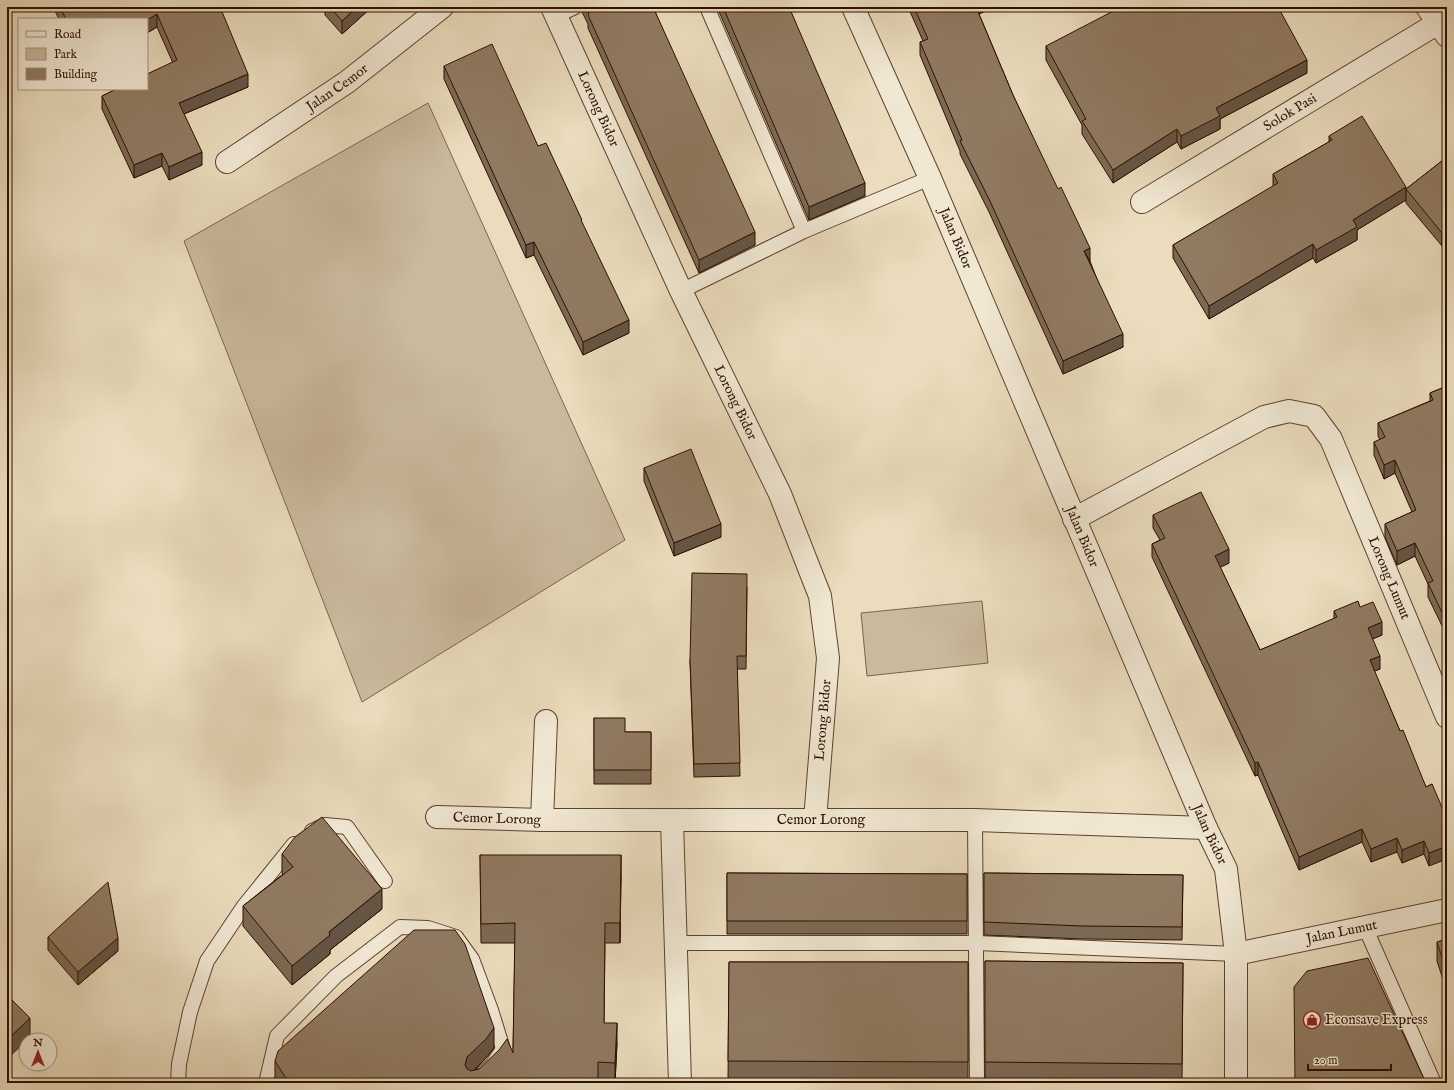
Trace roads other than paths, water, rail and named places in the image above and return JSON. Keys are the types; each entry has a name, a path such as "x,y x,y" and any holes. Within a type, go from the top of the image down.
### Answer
{"street":[{"name":"Jalan Cemor","path":"227,162 347,82 442,7"},
{"name":"Jalan Bidor","path":"853,7 930,178 1206,828 1226,870 1236,954 1236,1083"},
{"name":"Lorong Bidor","path":"561,10 681,291 780,494 820,596 828,658 815,820"},
{"name":"Solok Pasi","path":"1142,202 1438,22"},
{"name":"Lorong Lumut","path":"1074,519 1264,417 1289,411 1314,416 1331,440 1447,717"},
{"path":"542,820 546,721"},
{"name":"Cemor Lorong","path":"437,817 542,820 672,821 975,820 1206,828"},
{"path":"672,821 680,1083"},
{"name":"Jalan Lumut","path":"1236,954 1447,910"}],"lane":[{"path":"707,7 804,231"},
{"path":"681,291 804,231 930,178"},
{"path":"975,820 977,1083"},
{"path":"178,1083 179,1064 190,1012 207,961 244,906 301,836 325,825 347,827 385,881"},
{"path":"266,1083 277,1036 336,976 400,927 428,928 456,937 472,959 491,1010 503,1049 493,1064 473,1083"},
{"path":"1365,927 1434,1083"},
{"path":"675,943 977,942 1236,954"}],"place":[{"name":"Econsave Express","path":"1312,1020"}]}
